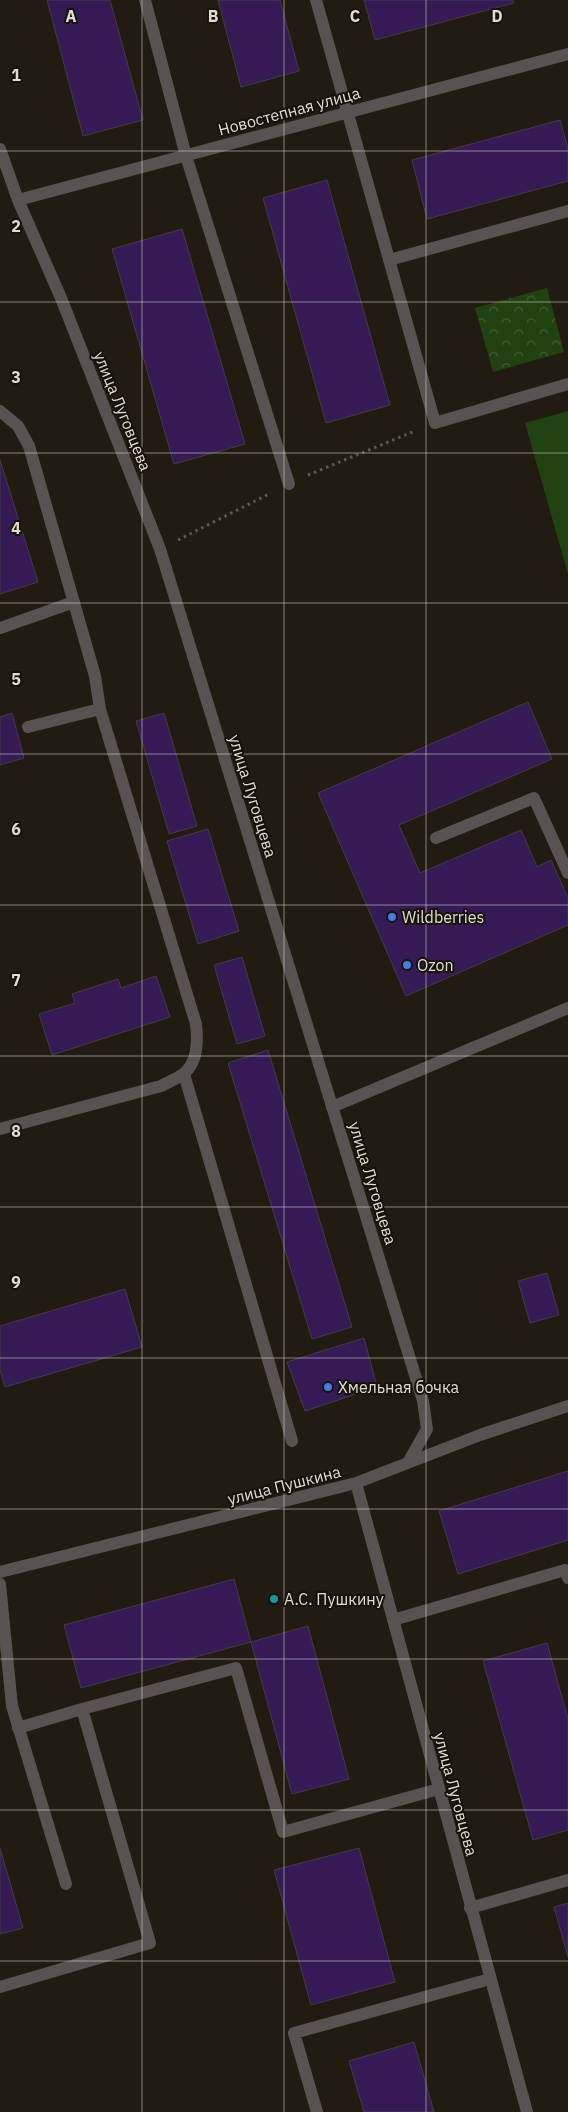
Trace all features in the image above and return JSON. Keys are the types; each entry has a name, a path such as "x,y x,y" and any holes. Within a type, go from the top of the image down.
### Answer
{"street":[{"path":"145,0 186,156 289,484"},
{"path":"316,0 435,423 568,384"},
{"name":"Новостепная улица","path":"18,200 568,54"},
{"name":"улица Луговцева","path":"0,149 18,200 61,298 160,549 423,1401 427,1430 409,1461"},
{"path":"389,260 568,211"},
{"path":"0,411 18,426 29,446 95,676 100,708 196,1024 199,1042 193,1060 184,1074 161,1086 0,1130"},
{"path":"0,628 74,602"},
{"path":"28,727 100,708"},
{"path":"436,838 534,798 568,873"},
{"path":"332,1107 568,1008"},
{"path":"184,1074 292,1440"},
{"name":"улица Пушкина","path":"0,1572 356,1483 480,1435 568,1406"},
{"name":"улица Луговцева","path":"356,1483 527,2112"},
{"path":"393,1620 567,1572"},
{"path":"0,1584 12,1706 66,1884"},
{"path":"18,1728 236,1668 283,1832 438,1789"},
{"path":"0,1987 150,1943 82,1710"},
{"path":"470,1908 568,1880"},
{"path":"317,2112 294,2033 490,1979"}],"path":[{"path":"160,549 289,484 435,423"}],"green space":[{"path":"547,288 564,352 493,372 475,308"},
{"path":"568,411 568,574 525,423"}],"building":[{"path":"47,0 110,0 143,120 83,136"},
{"path":"218,0 280,0 299,71 241,87"},
{"path":"364,0 513,0 514,3 375,40"},
{"path":"560,120 568,149 568,181 427,219 412,160"},
{"path":"327,180 390,405 326,423 263,198"},
{"path":"182,229 245,444 174,464 112,249"},
{"path":"0,460 38,582 0,594"},
{"path":"528,702 552,759 399,825 420,873 521,830 537,867 551,860 568,898 568,925 406,996 318,793"},
{"path":"12,713 24,758 0,765 0,717"},
{"path":"164,713 197,826 169,834 136,721"},
{"path":"208,829 239,931 198,944 167,841"},
{"path":"242,957 265,1036 237,1044 214,965"},
{"path":"156,976 170,1017 52,1055 39,1014 75,1003 72,994 118,979 121,988"},
{"path":"268,1050 352,1327 312,1339 228,1063"},
{"path":"547,1273 559,1315 530,1323 518,1281"},
{"path":"125,1289 142,1347 5,1387 0,1370 0,1326"},
{"path":"364,1338 377,1387 305,1411 287,1362"},
{"path":"568,1471 568,1540 458,1574 439,1511"},
{"path":"234,1579 251,1642 81,1688 64,1625"},
{"path":"308,1626 349,1779 292,1794 251,1642"},
{"path":"547,1643 568,1719 568,1830 533,1840 483,1661"},
{"path":"0,1848 23,1928 0,1934"},
{"path":"359,1848 395,1982 311,2005 274,1870"},
{"path":"568,1903 568,1957 554,1907"},
{"path":"414,2042 434,2112 364,2112 349,2061"}],"place":[{"name":"Wildberries","path":"392,917"},
{"name":"Ozon","path":"407,965"},
{"name":"Хмельная бочка","path":"328,1387"},
{"name":"А.С. Пушкину","path":"274,1599"}]}
